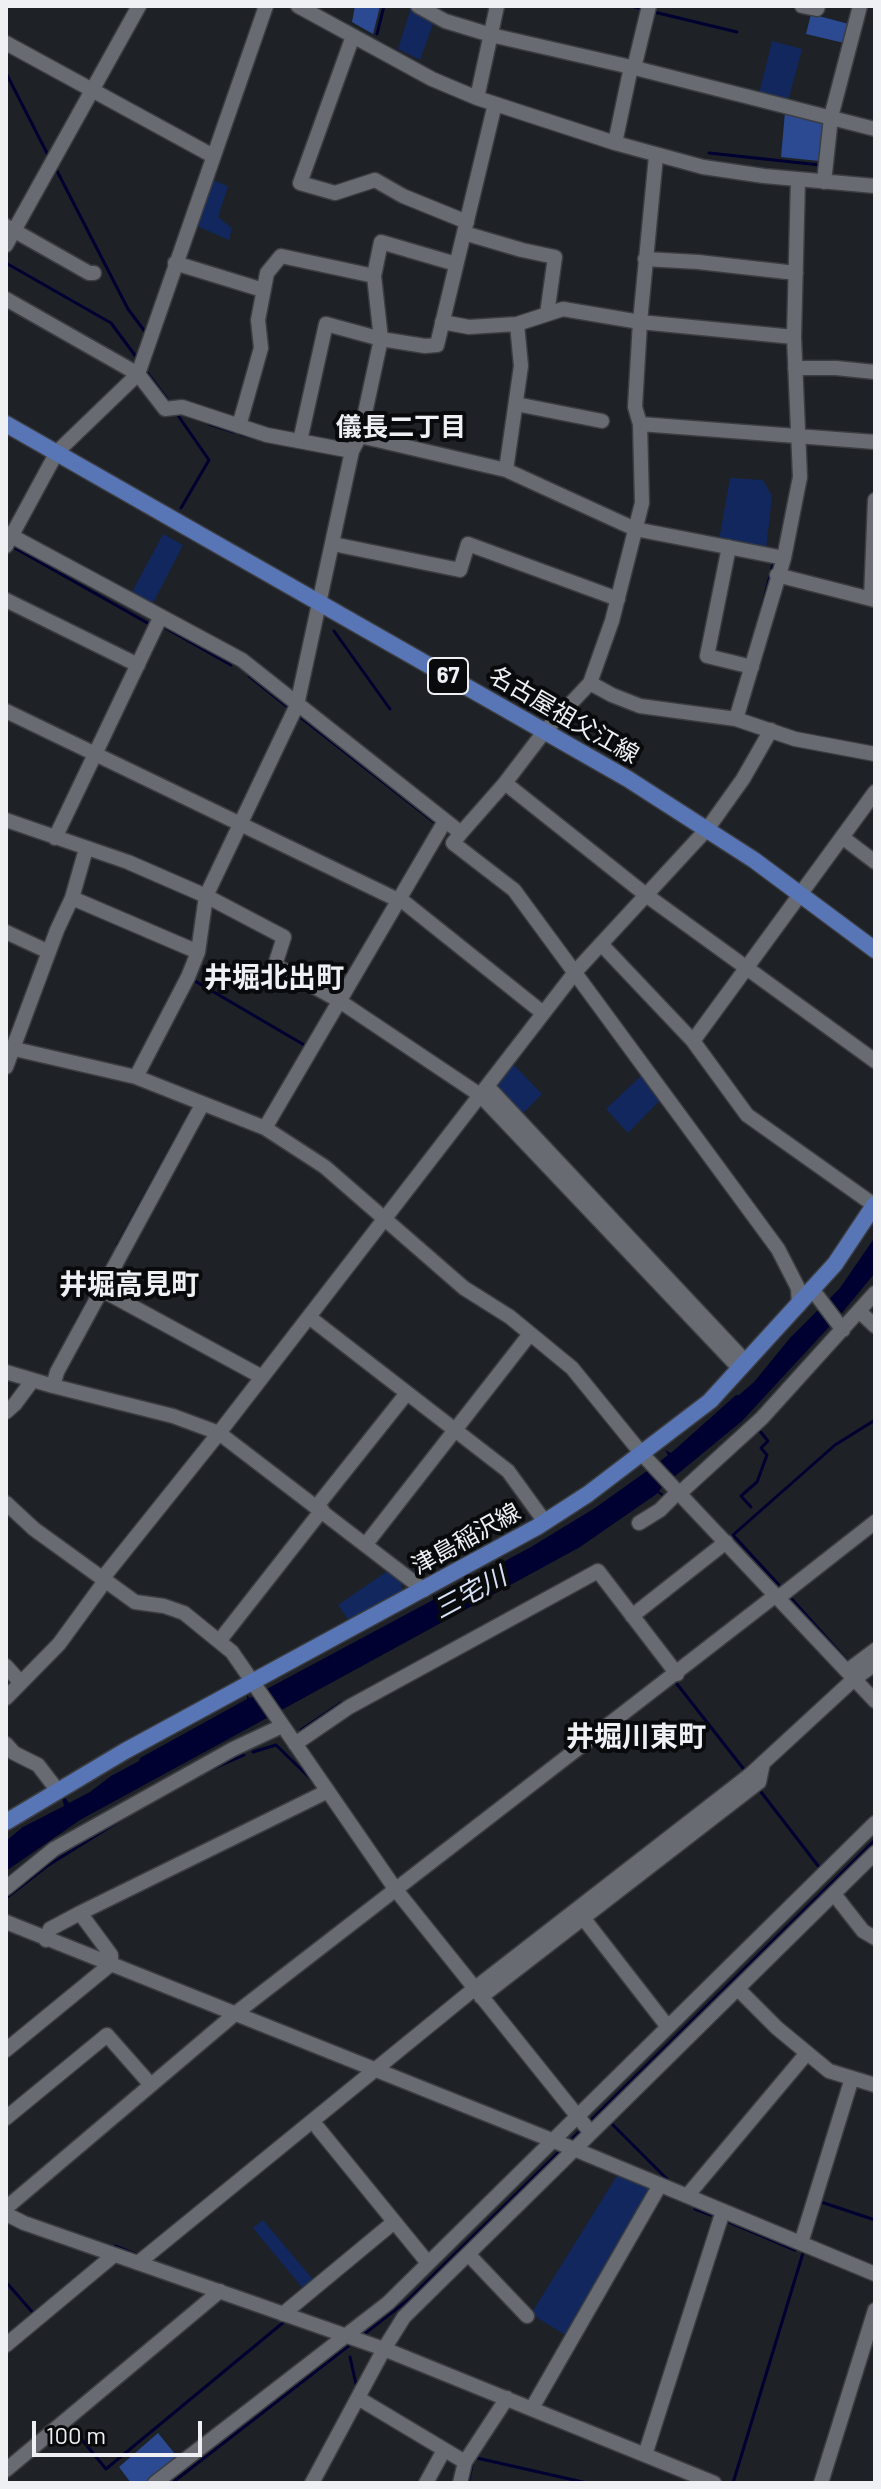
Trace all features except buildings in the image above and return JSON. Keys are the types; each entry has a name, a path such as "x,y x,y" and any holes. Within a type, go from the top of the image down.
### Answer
{"main road":[{"name":"名古屋祖父江線","path":"6,424 708,828 800,892 875,950"},
{"name":"津島稲沢線","path":"6,1822 125,1751 254,1685 545,1522 642,1454 710,1401 743,1366 814,1290 875,1205"}],"street":[{"path":"6,245 10,228 139,6"},
{"path":"266,6 138,374 57,452 8,538 242,660 461,833"},
{"path":"298,6 432,79 477,98 656,156 703,167 875,186"},
{"path":"418,6 445,21 491,35 633,67 875,129"},
{"path":"477,98 497,6"},
{"path":"615,143 649,6"},
{"path":"802,6 817,9 818,6"},
{"path":"824,182 831,117 860,6"},
{"path":"353,36 300,183 335,193 375,180 466,228 555,257 547,314"},
{"path":"6,43 213,156"},
{"path":"300,441 326,324 381,339 437,345 495,104"},
{"path":"656,156 635,407 640,424 642,503 618,599 590,683 544,732 453,843 514,890 576,971 778,1249 798,1288 799,1305"},
{"path":"736,719 784,558 800,477 794,337 798,179"},
{"path":"10,228 94,273"},
{"path":"136,1077 188,977 198,952 206,896 297,705 352,451 360,436 381,339 374,276 381,242 456,264"},
{"path":"239,426 261,348 258,320 267,273 281,256 374,276"},
{"path":"645,259 796,273"},
{"path":"175,263 263,290"},
{"path":"6,299 138,374 165,409 182,407 239,426 352,451"},
{"path":"442,322 469,327 517,324 563,309 640,322 794,337"},
{"path":"506,470 521,366 517,324"},
{"path":"795,368 875,372"},
{"path":"516,404 602,421"},
{"path":"640,424 875,442"},
{"path":"360,436 506,470 635,529 784,558"},
{"path":"777,575 873,600 875,500"},
{"path":"333,544 460,570 468,544 618,599"},
{"path":"729,547 707,656 752,667"},
{"path":"6,600 138,665"},
{"path":"55,838 160,618"},
{"path":"590,683 640,706 736,719 795,739 875,754"},
{"path":"6,711 398,899 543,1013"},
{"path":"6,1698 59,1644 103,1580 576,971 708,828 743,779 771,730"},
{"path":"505,783 646,895 875,1061"},
{"path":"693,1041 875,792"},
{"path":"6,820 128,862 206,896 284,937 275,965 338,1000 483,1090 743,1366"},
{"path":"265,1128 445,821"},
{"path":"842,837 875,862"},
{"path":"6,1067 9,1048 72,898 86,849"},
{"path":"72,898 198,952"},
{"path":"6,932 49,952"},
{"path":"602,945 693,1041 747,1115 875,1205"},
{"path":"9,1048 136,1077 265,1128 325,1167 464,1288 510,1317 572,1368 642,1454 875,1701"},
{"path":"53,1386 57,1372 202,1105"},
{"path":"102,1290 262,1377"},
{"path":"814,1290 841,1328"},
{"path":"639,1523 660,1510 762,1418 875,1293"},
{"path":"860,1312 875,1326"},
{"path":"309,1317 508,1471 545,1522"},
{"path":"366,1544 530,1334"},
{"path":"6,1372 173,1416 219,1433 424,1590"},
{"path":"6,1412 21,1398 32,1381"},
{"path":"220,1640 407,1393"},
{"path":"6,1503 34,1529 135,1602 164,1606 184,1613 232,1652 396,1890 584,2125"},
{"path":"714,2483 384,2349 114,2255 6,2211 236,2013 875,1522"},
{"path":"632,1616 726,1542"},
{"path":"295,1744 349,1707 598,1571 677,1674"},
{"path":"143,2265 379,2071 619,1884 763,1763 875,1650"},
{"path":"851,1675 875,1664"},
{"path":"6,1666 21,1683"},
{"path":"6,1888 54,1849 280,1723"},
{"path":"6,1744 14,1753 38,1765 58,1791"},
{"path":"46,1940 50,1929 80,1913 328,1791"},
{"path":"312,2483 404,2317 468,2254 668,2027 875,1823"},
{"path":"155,2483 354,2338 428,2263 564,2146 738,1989 875,1853"},
{"path":"478,1993 584,1919 619,1884"},
{"path":"834,1894 863,1931 875,1938"},
{"path":"80,1913 111,1955 111,1964"},
{"path":"584,1919 668,2027"},
{"path":"6,1922 875,2274"},
{"path":"6,2050 111,1964"},
{"path":"738,1989 829,2071 875,2085"},
{"path":"6,2118 107,2035 151,2085"},
{"path":"687,2196 807,2053"},
{"path":"260,2170 318,2128 379,2071"},
{"path":"801,2243 852,2078"},
{"path":"318,2128 428,2263"},
{"path":"532,2408 660,2185"},
{"path":"645,2455 723,2211"},
{"path":"283,2314 394,2222"},
{"path":"468,2254 527,2316"},
{"path":"6,2345 114,2255"},
{"path":"13,2483 6,2472 220,2291"},
{"path":"821,2483 875,2310"},
{"path":"358,2398 465,2462"},
{"path":"460,2483 465,2462 507,2398"},
{"path":"426,2483 444,2450"}],"shaded area":[{"path":"355,6 380,6 373,34 352,22"},
{"path":"411,8 434,21 420,60 398,49"},
{"path":"811,14 849,24 844,43 806,34"},
{"path":"772,41 802,49 788,101 759,94"},
{"path":"785,112 823,121 819,161 781,157"},
{"path":"212,180 228,186 218,217 232,228 229,240 197,226"},
{"path":"730,478 763,480 772,496 766,549 719,540"},
{"path":"163,534 183,545 151,607 130,596"},
{"path":"512,1063 542,1094 520,1116 496,1090 496,1083"},
{"path":"646,1071 664,1096 628,1133 606,1109"},
{"path":"386,1572 391,1572 401,1581 402,1592 350,1622 338,1605"},
{"path":"618,2174 648,2187 649,2192 567,2336 531,2314"},
{"path":"263,2220 315,2282 305,2291 253,2228"},
{"path":"158,2433 179,2459 148,2483 131,2483 119,2467"}],"water":[{"name":"三宅川","path":"875,1237 875,1273 742,1421 663,1486 659,1491 662,1496 658,1493 580,1547 80,1820 6,1871 6,1841 23,1827 64,1806 62,1797 69,1803 90,1792 140,1758 247,1699 247,1695 250,1698 433,1600 433,1594 436,1598 531,1547 595,1508 654,1466 668,1455 665,1450 671,1453 754,1382 790,1338 840,1288"}],"waterway":[{"path":"377,34 384,6"},
{"path":"631,6 643,9"},
{"path":"654,12 737,32"},
{"path":"6,73 48,155"},
{"path":"709,153 820,165"},
{"path":"55,167 128,309 146,333"},
{"path":"6,263 111,323 137,358"},
{"path":"145,370 167,399"},
{"path":"177,414 209,460 181,508"},
{"path":"209,424 237,433"},
{"path":"240,434 255,438"},
{"path":"13,547 151,625"},
{"path":"762,607 773,564 771,561"},
{"path":"162,626 231,665"},
{"path":"334,631 390,709"},
{"path":"249,676 289,708"},
{"path":"299,716 438,825"},
{"path":"195,981 306,1046"},
{"path":"185,1122 190,1112"},
{"path":"117,1246 181,1129"},
{"path":"75,1324 114,1253"},
{"path":"779,1585 733,1535 835,1445 875,1420"},
{"path":"751,1507 741,1496 757,1482 767,1455 761,1448 768,1441 759,1430"},
{"path":"789,1596 850,1664"},
{"path":"677,1684 746,1772"},
{"path":"301,1730 341,1703"},
{"path":"253,1752 276,1745 311,1779"},
{"path":"203,1773 244,1755"},
{"path":"758,1788 819,1867"},
{"path":"6,1898 47,1866 151,1801"},
{"path":"587,2124 875,1840"},
{"path":"611,2123 669,2181"},
{"path":"570,2141 582,2129"},
{"path":"363,2335 408,2300 562,2149"},
{"path":"820,2205 821,2202 875,2220"},
{"path":"695,2209 711,2215"},
{"path":"729,2222 795,2250"},
{"path":"115,2246 137,2255"},
{"path":"733,2483 803,2253"},
{"path":"6,2282 34,2314"},
{"path":"69,2424 106,2469 285,2321"},
{"path":"172,2483 351,2344"},
{"path":"350,2357 356,2384"},
{"path":"477,2458 587,2483"},
{"path":"468,2483 473,2461"}],"district":[{"name":"儀長二丁目","path":"401,427"},
{"name":"井堀北出町","path":"274,978"},
{"name":"井堀高見町","path":"129,1285"},
{"name":"井堀川東町","path":"636,1737"}]}
